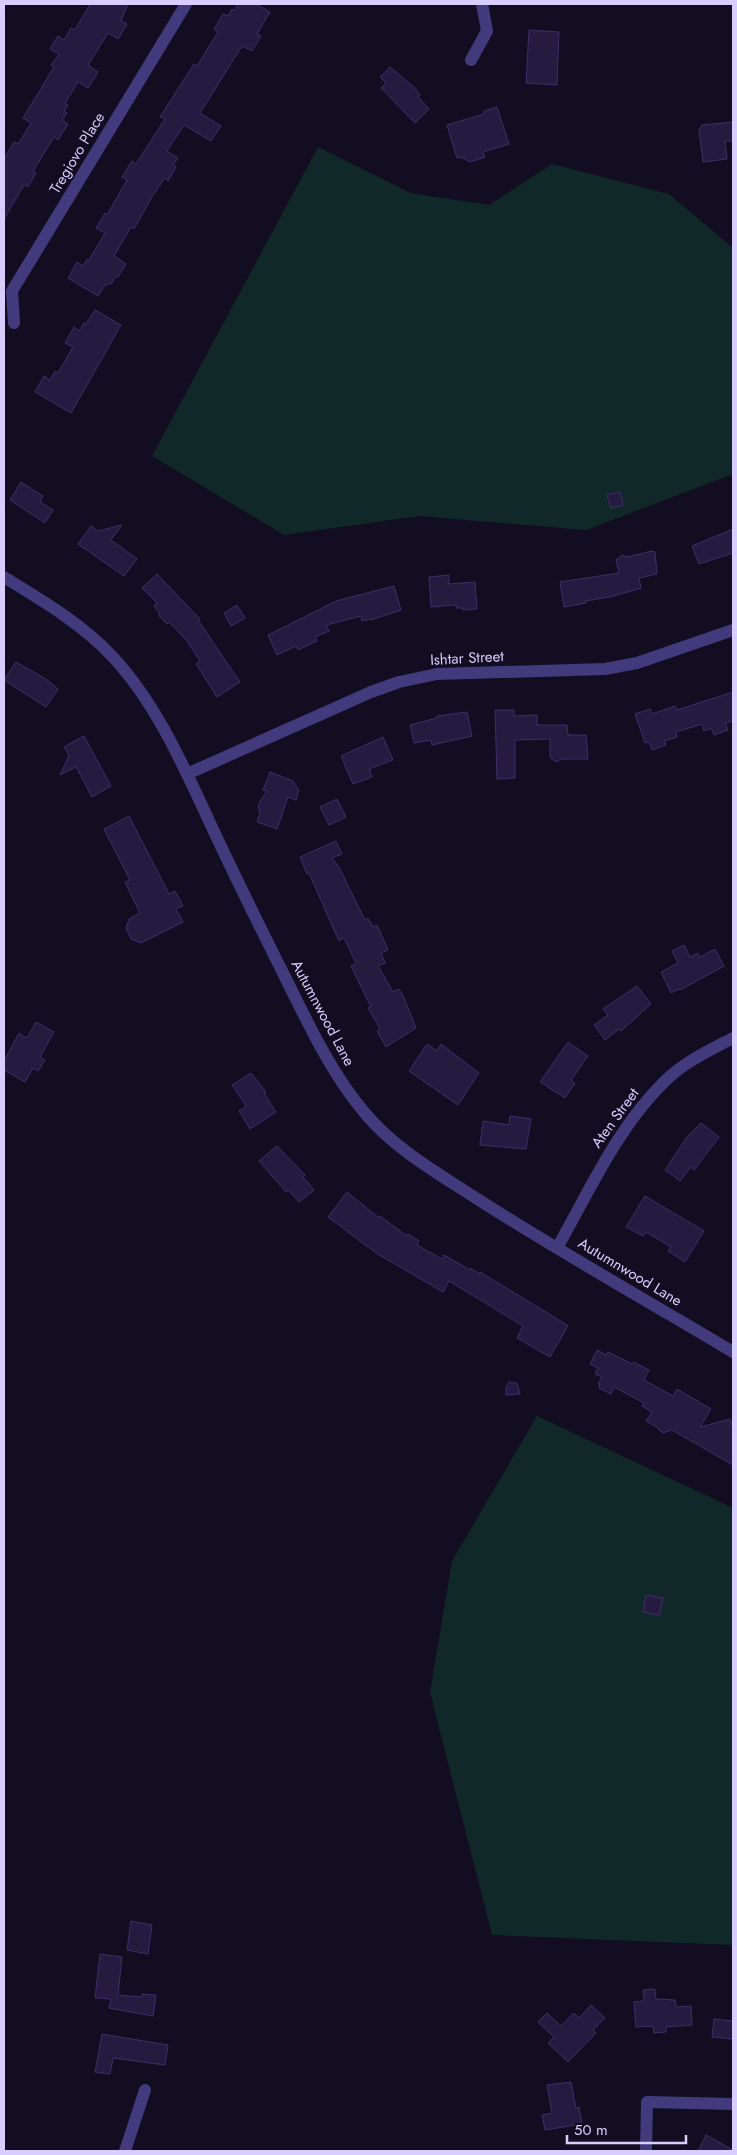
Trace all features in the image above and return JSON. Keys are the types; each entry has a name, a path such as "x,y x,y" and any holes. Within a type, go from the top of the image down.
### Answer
{"street":[{"name":"Tregiovo Place","path":"14,323 12,291 186,4"},
{"path":"471,60 487,31 482,4"},
{"name":"Autumnwood Lane","path":"4,577 66,617 112,656 142,693 187,774 229,864 314,1035 344,1086 364,1113 401,1148 430,1169 557,1248 733,1352"},
{"name":"Ishtar Street","path":"187,774 371,692 399,682 437,674 605,669 637,663 733,630"},
{"name":"Aten Street","path":"557,1248 608,1153 634,1116 666,1080 681,1068 733,1038"},
{"path":"126,2151 145,2090"},
{"path":"646,2151 647,2102 733,2104"}],"green space":[{"path":"318,147 411,193 489,205 552,164 669,194 733,248 733,474 586,530 419,516 284,535 152,456"},
{"path":"537,1416 733,1508 733,1945 492,1935 430,1692 452,1561"}],"building":[{"path":"90,4 128,4 121,21 127,24 118,39 108,33 88,65 98,72 88,88 78,82 65,103 68,105 64,111 67,113 62,120 68,124 58,140 54,137 33,171 36,173 28,187 24,185 4,219 4,159 14,142 18,144 31,123 23,118 54,67 51,65 59,54 50,49 58,36 64,40 71,28 75,30"},
{"path":"238,4 256,4 270,12 257,34 261,36 252,51 242,46 200,113 221,126 211,141 184,125 167,151 178,158 173,165 176,167 168,181 165,178 153,195 134,229 131,227 114,256 126,264 118,277 116,276 112,283 105,285 98,296 68,278 77,262 83,266 87,259 89,260 105,233 96,228 105,213 107,215 127,180 122,177 132,161 136,164 165,119 160,117 194,64 197,66 218,32 214,29 223,14 228,16"},
{"path":"529,30 559,32 557,85 526,83"},
{"path":"390,67 414,87 420,95 418,97 429,109 415,123 381,88 386,83 380,77"},
{"path":"497,107 509,144 483,152 485,157 470,162 461,157 457,158 447,125 484,114 484,111"},
{"path":"733,122 733,141 725,141 727,159 703,162 699,130 702,125"},
{"path":"95,310 121,325 71,413 35,392 44,376 50,380 55,371 58,373 73,347 65,343 74,327 79,331"},
{"path":"21,482 43,496 40,502 53,510 45,523 10,500"},
{"path":"620,492 623,505 611,508 607,495"},
{"path":"122,525 111,540 137,559 124,576 78,544 91,526 98,531"},
{"path":"733,529 733,553 699,564 692,546"},
{"path":"652,551 655,552 657,574 639,578 641,588 564,607 560,582 619,573 616,560 622,555 627,557"},
{"path":"157,574 200,619 198,620 240,682 217,697 196,664 200,661 187,641 169,622 167,624 159,616 160,614 154,606 157,603 142,588"},
{"path":"449,575 449,584 475,582 477,609 463,610 463,608 456,608 456,605 431,607 429,577"},
{"path":"394,586 401,610 371,620 362,621 361,616 326,625 329,631 315,637 317,641 298,650 296,646 277,655 268,635 336,601"},
{"path":"237,605 245,618 231,626 224,613"},
{"path":"16,662 46,679 58,689 46,707 4,680"},
{"path":"733,692 733,721 725,723 728,730 714,735 711,728 704,731 702,724 676,732 677,737 664,741 666,745 652,750 649,742 645,743 635,714 650,709 652,714 675,706 677,710"},
{"path":"495,710 514,710 514,716 537,715 537,725 567,725 568,735 586,735 588,759 561,759 556,762 550,757 550,739 515,740 515,778 497,779"},
{"path":"467,712 472,736 432,745 431,740 414,743 410,725 437,718 437,716"},
{"path":"84,736 111,786 92,797 76,767 60,775 69,755 64,747"},
{"path":"383,737 393,760 369,769 372,777 353,784 341,756"},
{"path":"270,772 293,781 299,790 296,800 288,797 277,829 257,822 260,813 258,805 267,791 263,790"},
{"path":"337,799 346,817 329,825 320,807"},
{"path":"129,816 169,894 175,891 183,906 176,909 183,922 141,943 131,939 126,928 129,919 140,913 125,882 130,880 104,829"},
{"path":"336,841 342,854 332,858 339,867 365,920 368,918 373,927 377,925 388,950 381,953 385,963 378,966 393,992 398,989 402,993 416,1028 386,1047 377,1031 380,1029 368,1008 371,1007 351,966 356,963 344,938 339,941 300,857"},
{"path":"684,945 690,957 698,953 700,957 715,949 724,966 671,993 661,972 678,963 672,951"},
{"path":"637,986 651,1004 621,1031 619,1029 605,1040 594,1025 608,1015 603,1009"},
{"path":"36,1022 54,1032 40,1057 45,1060 38,1071 33,1068 25,1082 4,1070 4,1061 19,1033 27,1038"},
{"path":"568,1042 588,1056 571,1080 575,1083 565,1098 540,1082"},
{"path":"427,1044 437,1051 441,1044 479,1073 458,1105 409,1071"},
{"path":"251,1073 266,1092 264,1093 276,1112 250,1129 239,1111 246,1106 232,1085"},
{"path":"510,1116 531,1119 526,1149 480,1145 483,1121 509,1125"},
{"path":"701,1123 719,1137 694,1170 691,1167 680,1181 665,1170 687,1137"},
{"path":"277,1146 305,1175 303,1177 314,1190 299,1202 288,1190 286,1192 259,1161"},
{"path":"347,1192 379,1218 380,1216 407,1236 408,1234 419,1241 417,1245 442,1259 444,1255 470,1270 471,1268 479,1274 480,1272 568,1326 550,1357 517,1338 523,1326 449,1281 443,1292 376,1253 328,1217"},
{"path":"645,1196 704,1231 685,1262 668,1251 671,1247 646,1232 643,1236 626,1227"},
{"path":"597,1350 606,1355 608,1352 632,1364 634,1362 649,1370 644,1380 673,1396 677,1389 711,1409 700,1427 730,1419 733,1428 733,1465 672,1430 663,1433 646,1421 652,1412 642,1406 644,1403 614,1387 611,1394 599,1388 600,1385 598,1384 602,1377 595,1374 598,1368 590,1364"},
{"path":"509,1382 517,1383 520,1394 506,1395 506,1387"},
{"path":"646,1595 663,1598 659,1615 643,1612"},
{"path":"131,1921 152,1925 148,1954 127,1950"},
{"path":"100,1954 122,1957 118,1995 142,1997 142,1994 156,1995 153,2016 109,2008 111,1999 95,1998"},
{"path":"655,1989 656,1999 675,2000 676,2007 691,2006 692,2025 666,2027 666,2032 654,2033 653,2026 636,2027 634,2002 644,2001 643,1990"},
{"path":"591,2005 605,2018 593,2030 596,2033 568,2062 548,2043 554,2037 538,2022 547,2013 561,2026 574,2013 579,2018"},
{"path":"714,2019 733,2021 733,2039 712,2037"},
{"path":"102,2034 168,2045 165,2065 113,2058 110,2074 95,2072"},
{"path":"571,2082 576,2108 579,2107 582,2124 545,2130 542,2115 552,2113 547,2085"},
{"path":"706,2135 733,2150 733,2151 698,2151"}]}
